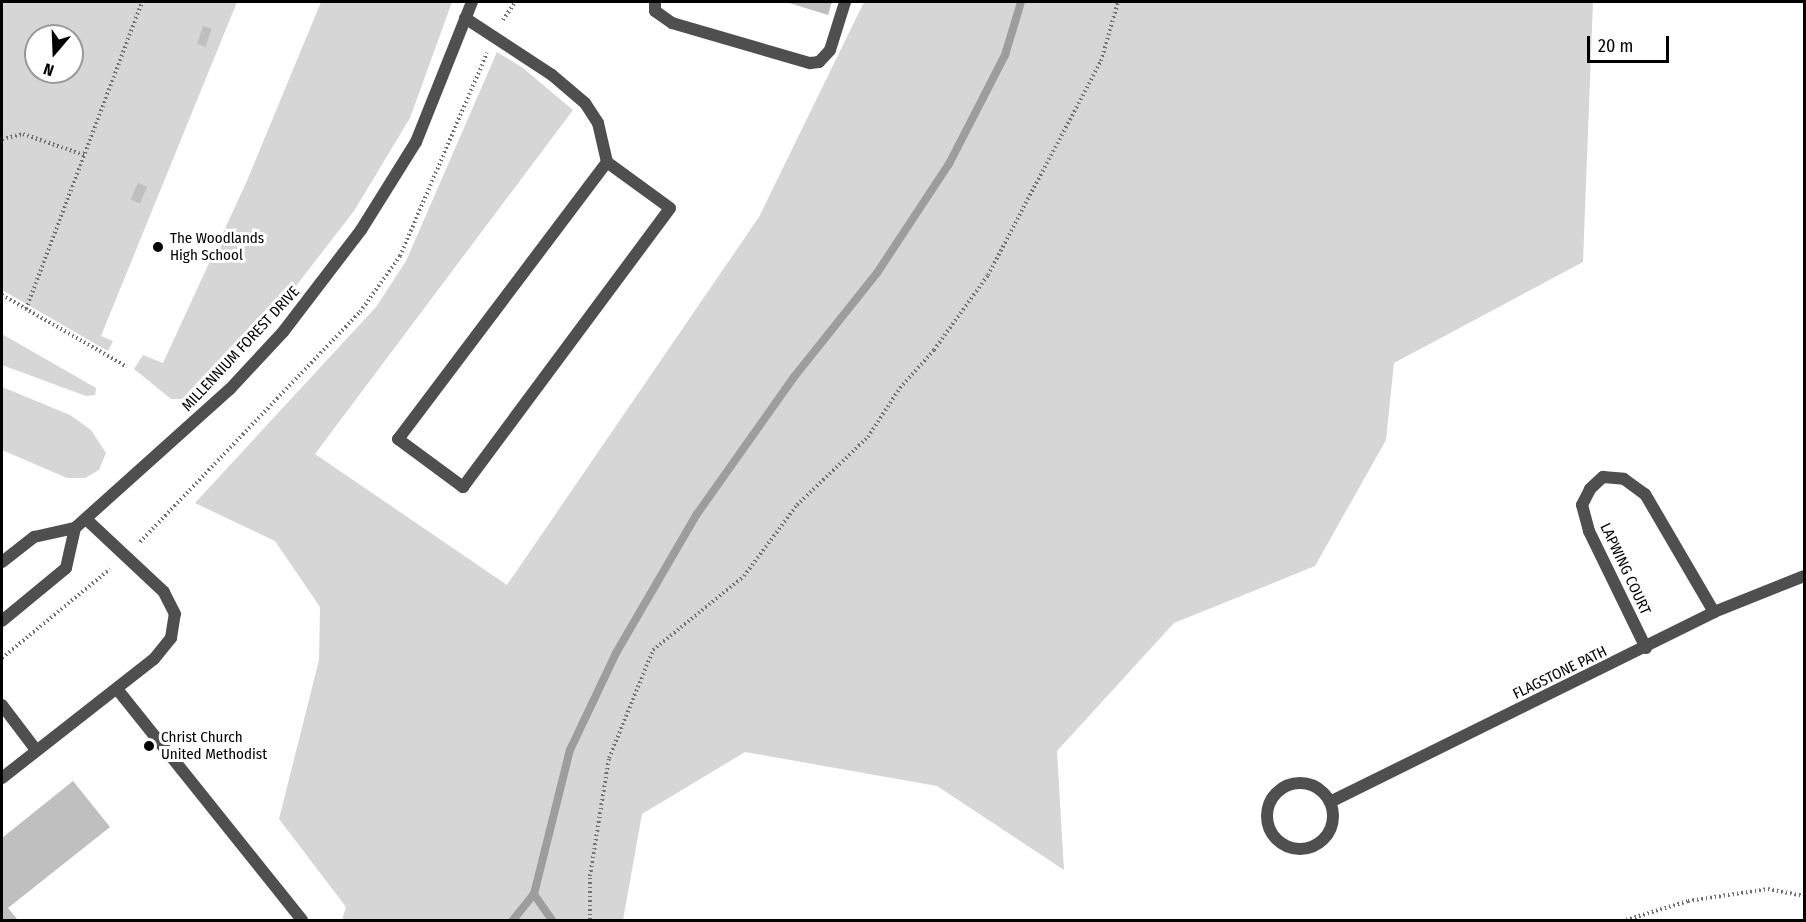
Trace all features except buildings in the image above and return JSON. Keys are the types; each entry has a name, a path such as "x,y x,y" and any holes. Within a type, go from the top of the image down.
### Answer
{"street":[{"name":"MILLENNIUM FOREST DRIVE","path":"2,562 34,537 75,528 86,519 230,388 325,280 416,142 472,2"},
{"path":"655,2 656,11 672,23 810,63 819,62 830,50 845,2"},
{"path":"465,18 552,75 585,103 598,123 607,162 670,208 463,487 398,439 607,162"},
{"name":"LAPWING COURT","path":"1646,648 1589,531 1582,505 1590,489 1602,477 1624,479 1646,494 1714,612"},
{"path":"2,777 117,689 162,650 171,638 175,614 164,592 86,519"},
{"path":"2,621 66,568 75,528"},
{"name":"FLAGSTONE PATH","path":"1330,802 1646,648 1714,612 1804,576"},
{"path":"117,689 302,921"},
{"path":"2,705 36,750"},
{"path":"1291,784 1314,786 1330,802 1333,822 1329,832 1314,846 1293,848 1283,844 1269,829 1266,818 1273,796 1291,784"}],"path":[{"path":"26,309 142,2"},
{"path":"590,921 590,876 609,758 653,650 744,576 797,505 868,438 900,388 934,350 988,275 1101,61 1118,2"},
{"path":"2,139 23,134 84,156"},
{"path":"2,295 127,367"},
{"path":"1626,921 1688,901 1768,889 1804,896"}],"shaded area":[{"path":"2,2 237,2 101,336 113,341 108,351 2,290"},
{"path":"321,2 452,2 410,118 354,211 258,335 198,391 185,399 171,399 134,369 143,355 163,363 246,183"},
{"path":"864,2 1593,2 1583,262 1394,363 1386,440 1315,566 1174,623 1057,751 1064,870 937,786 745,752 642,814 623,920 342,920 346,907 279,819 319,660 320,607 275,541 195,503 376,307 406,261 497,52 523,68 573,110 315,454 507,585 759,217"},
{"path":"2,334 96,388 95,395 86,396 2,365"},
{"path":"2,387 70,415 91,430 106,453 99,470 85,478 67,478 2,450"}],"waterway":[{"path":"552,920 534,894 570,750 616,653 697,514 794,377 877,273 949,164 1005,55 1021,2"},
{"path":"513,920 534,894"}],"place":[{"name":"The Woodlands High School","path":"158,247"},
{"name":"Christ Church United Methodist","path":"149,746"}]}
